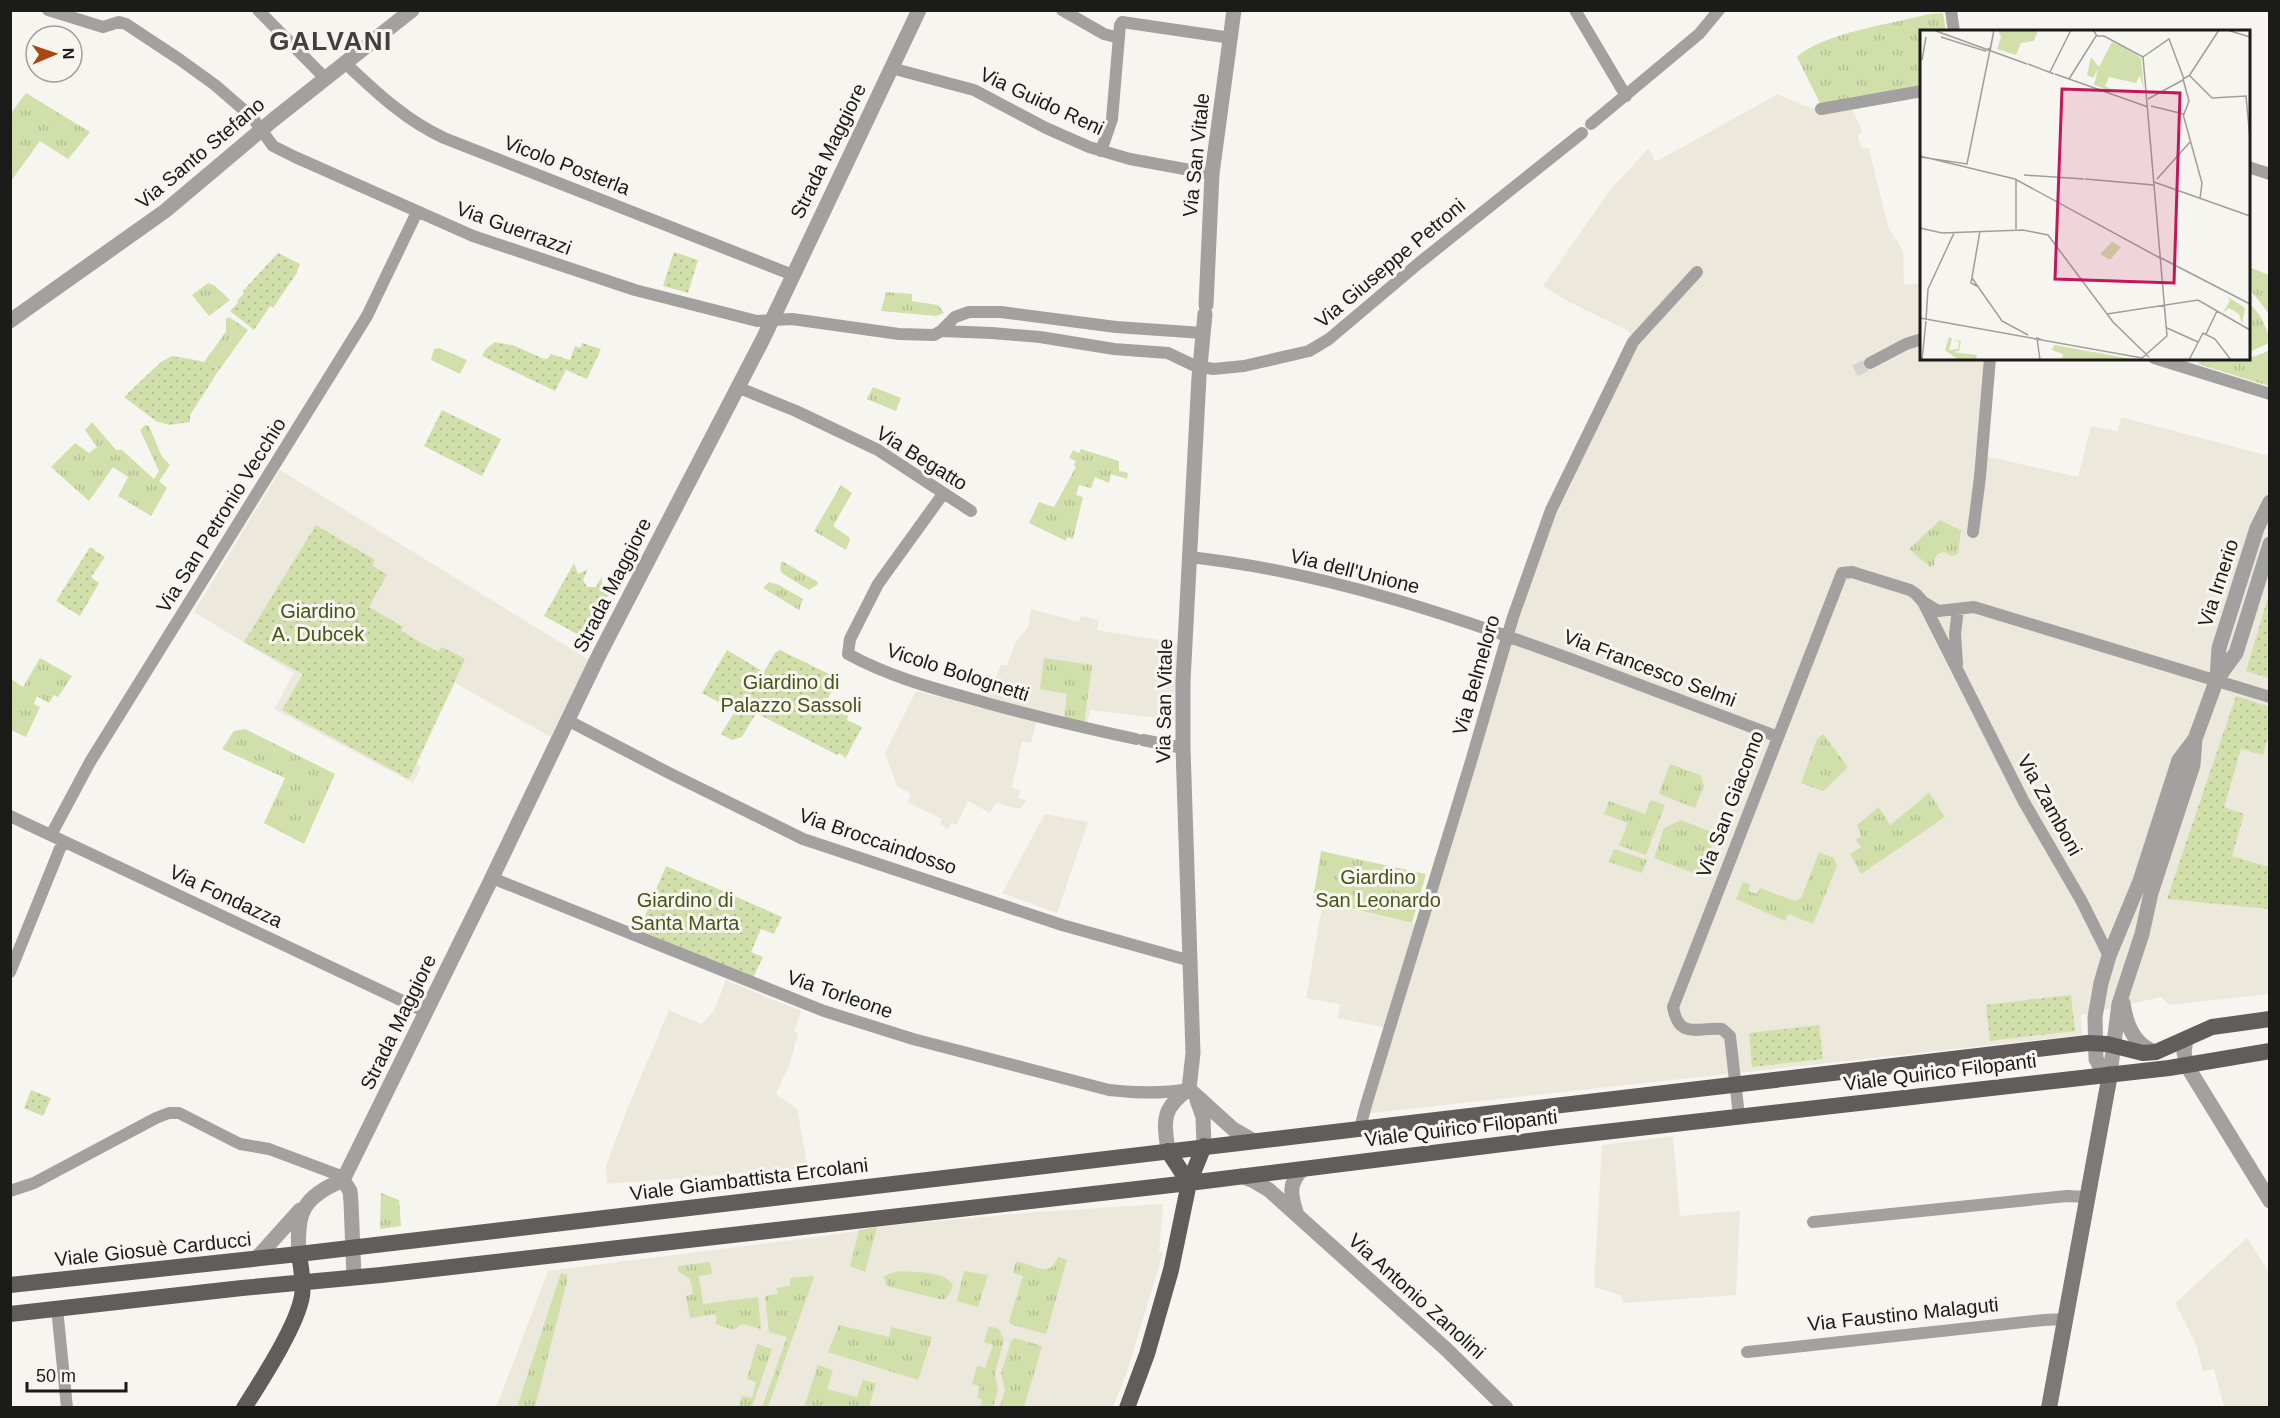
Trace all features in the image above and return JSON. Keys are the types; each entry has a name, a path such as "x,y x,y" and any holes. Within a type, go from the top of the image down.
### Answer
{"main road":[{"path":"2156,1052 2212,1027 2270,1018"},
{"name":"Viale Quirico Filopanti","path":"1204,1146 2096,1042 2134,1051 2156,1052"},
{"name":"Viale Quirico Filopanti","path":"1189,1183 1739,1116 2187,1066 2270,1051"},
{"path":"2049,1407 2110,1074"},
{"path":"1127,1407 1146,1356 1171,1270 1189,1183 1204,1146"},
{"name":"Viale Giambattista Ercolani","path":"299,1254 1204,1146"},
{"path":"1168,1151 1189,1183"},
{"path":"10,1314 221,1290 354,1278 1189,1183"},
{"path":"244,1407 289,1329 301,1301 302,1282 299,1254"},
{"name":"Viale Giosuè Carducci","path":"10,1285 299,1254"},
{"path":"218,1263 221,1290"}],"street":[{"name":"Via Guerrazzi","path":"48,10 103,27 119,22 126,24 215,85 250,115 273,146 295,157 417,212 506,248 609,282 757,321 792,320 925,336 941,331 1040,337 1114,349 1168,353 1200,368"},
{"path":"258,10 325,78"},
{"name":"Via Santo Stefano","path":"10,321 165,212 260,130 412,10"},
{"name":"Strada Maggiore","path":"344,1178 599,655 771,321 919,10"},
{"path":"1062,10 1104,34 1119,38"},
{"name":"Via San Vitale","path":"1204,1146 1203,1117 1192,1093 1191,962 1183,748 1184,670 1212,174 1234,10"},
{"path":"1575,10 1626,96"},
{"name":"Via Giuseppe Petroni","path":"1200,368 1244,366 1316,349 1626,96 1699,34 1719,10"},
{"path":"1951,10 1954,30"},
{"path":"1101,151 1112,119 1120,25 1124,21 1231,38"},
{"name":"Vicolo Posterla","path":"344,62 391,106 425,129 792,275"},
{"name":"Via Guido Reni","path":"891,68 974,90 1079,144 1140,161 1212,174"},
{"path":"1821,109 1920,92"},
{"path":"2250,168 2270,174"},
{"name":"Via San Petronio Vecchio","path":"51,835 90,762 367,316 417,212"},
{"name":"Via Belmeloro","path":"1360,1128 1365,1105 1541,534 1633,342 1697,272"},
{"path":"941,331 955,317 969,312 1000,312 1116,327 1203,333"},
{"path":"1114,349 1116,327"},
{"path":"1870,363 1906,344 1920,340"},
{"path":"1973,532 1990,360"},
{"path":"2160,360 2270,394"},
{"name":"Via Begatto","path":"737,387 787,407 878,450 971,511"},
{"name":"Vicolo Bolognetti","path":"943,494 878,584 848,643 848,654 908,680 1022,714 1183,748"},
{"name":"Via Irnerio","path":"2217,679 2219,648 2257,528 2270,502"},
{"name":"Via Irnerio","path":"2144,891 2193,765 2195,739 2217,679 2236,653 2270,544"},
{"name":"Via dell'Unione","path":"1189,557 1233,562 1353,588 1508,636"},
{"name":"Via San Giacomo","path":"1736,1085 1730,1036 1727,1032 1716,1028 1691,1030 1681,1027 1672,1007 1842,573 1852,572 1896,585 1920,598"},
{"path":"1920,598 1938,611 1974,607 2217,679 2270,697"},
{"name":"Via Zamboni","path":"1920,598 2024,802 2081,900 2109,956"},
{"name":"Via Zamboni","path":"1958,609 1954,634 1958,671"},
{"name":"Via Francesco Selmi","path":"1508,636 1778,737"},
{"name":"Via Broccaindosso","path":"567,720 803,839 1062,925 1191,962"},
{"name":"Via Fondazza","path":"10,816 426,1012"},
{"path":"10,972 63,841"},
{"name":"Via Torleone","path":"492,878 792,999 913,1039 1109,1090 1142,1094 1192,1093"},
{"path":"2110,1074 2099,1065 2096,1042 2096,1003 2109,956 2144,891"},
{"path":"2110,1074 2119,1004 2142,934 2144,891"},
{"path":"2124,989 2124,1009 2132,1032 2146,1050 2156,1052"},
{"path":"2186,1039 2184,1052 2187,1066 2270,1201"},
{"path":"1736,1085 1739,1116"},
{"path":"1168,1151 1165,1124 1169,1108 1176,1098 1192,1093 1233,1129 1254,1141"},
{"path":"10,1191 34,1183 156,1118 179,1113 240,1144 269,1149 344,1178 350,1191 354,1278"},
{"path":"1298,1218 1291,1193 1295,1178 1303,1169"},
{"name":"Via Antonio Zanolini","path":"1241,1176 1262,1185 1448,1350 1506,1407"},
{"path":"256,1259 303,1207 325,1187 344,1178"},
{"path":"1813,1222 2067,1196 2087,1197"},
{"path":"299,1254 298,1229 303,1207"},
{"path":"57,1308 67,1407"},
{"name":"Via Faustino Malaguti","path":"1747,1353 2065,1319"}],"shaded area":[{"path":"1778,94 1815,108 1851,107 1862,131 1858,137 1861,147 1869,149 1888,226 1903,251 1904,285 1920,283 1920,360 1992,360 1986,456 2078,477 2091,426 2118,431 2121,417 2269,456 2269,994 2169,1005 2161,997 2081,1015 2082,1035 1363,1114 1541,534 1634,340 1627,330 1567,301 1543,286 1611,189 1647,150 1655,160 1659,160"},
{"path":"280,470 589,660 551,737 455,683 417,764 421,767 413,783 274,709 294,673 194,612"},
{"path":"1031,609 1079,622 1081,616 1099,620 1097,630 1177,643 1175,720 1090,710 1087,725 1024,709 988,696 1001,665 1007,665 1015,643 1028,627"},
{"path":"916,691 1036,722 1031,743 1022,741 1012,788 1020,790 1018,798 1027,800 1020,809 996,803 990,813 968,801 956,825 951,823 948,829 940,824 942,819 907,802 911,794 897,786 885,753"},
{"path":"1045,814 1088,822 1057,913 1002,893"},
{"path":"1323,902 1419,925 1387,1028 1337,1018 1340,1004 1306,998"},
{"path":"726,980 801,1011 794,1031 798,1033 790,1063 776,1094 797,1109 808,1168 607,1184 606,1166 669,1010 702,1024 714,1011"},
{"path":"1673,1136 1680,1216 1740,1211 1736,1295 1624,1303 1620,1295 1594,1287 1602,1145"},
{"path":"1163,1204 1159,1252 1163,1253 1127,1372 1113,1407 496,1408 548,1271 893,1225"},
{"path":"2247,1238 2269,1272 2269,1407 2224,1407 2214,1369 2203,1371 2196,1344 2175,1303"}],"green space":[{"path":"1943,13 1946,30 1920,30 1920,86 1820,103 1797,57 1823,41 1841,35"},
{"path":"26,93 90,132 68,159 40,141 11,181 11,113"},
{"path":"674,252 698,260 688,293 663,286"},
{"path":"278,253 300,264 296,274 273,308 270,306 254,330 230,311 238,303 243,291"},
{"path":"2250,267 2269,275 2269,314 2250,289"},
{"path":"208,283 215,286 230,300 209,316 192,295"},
{"path":"886,292 912,294 912,301 938,305 944,313 936,316 881,311"},
{"path":"2250,303 2261,317 2270,338 2267,344 2250,352"},
{"path":"229,317 248,330 219,370 204,362 226,332 226,319"},
{"path":"495,342 515,346 544,359 549,358 551,354 570,360 575,346 581,348 582,343 601,349 587,379 566,370 555,391 482,356 486,349"},
{"path":"439,348 467,360 460,374 431,360 434,349"},
{"path":"2269,350 2269,386 2198,364 2200,360 2250,360 2250,357"},
{"path":"172,356 203,362 219,370 190,415 190,422 169,425 156,421 124,397 161,362"},
{"path":"873,387 901,398 896,411 867,399"},
{"path":"442,410 501,439 482,476 424,446"},
{"path":"92,422 116,450 122,450 154,479 159,471 140,430 145,425 149,426 162,457 170,465 159,481 167,488 151,516 118,496 128,477 113,467 89,501 51,467 75,443 89,453 97,447 85,430"},
{"path":"1081,449 1119,461 1119,471 1128,473 1127,479 1111,474 1109,483 1095,477 1091,488 1079,485 1076,495 1083,497 1073,539 1067,537 1066,541 1029,523 1039,502 1054,507 1076,467 1074,465 1076,461 1069,458 1073,450 1079,453"},
{"path":"841,485 852,493 833,526 849,537 846,550 814,531"},
{"path":"1940,520 1961,530 1958,554 1952,556 1944,552 1939,553 1934,559 1934,565 1930,567 1909,549"},
{"name":"Giardino A. Dubcek","path":"316,525 375,560 372,566 387,574 369,607 403,627 401,631 438,652 442,647 465,659 409,779 282,710 303,674 244,642"},
{"path":"90,547 105,557 91,577 99,583 80,616 56,601"},
{"path":"782,561 818,582 817,585 809,590 783,574 780,570"},
{"path":"574,563 578,574 588,569 583,580 587,587 596,587 602,576 602,586 614,584 586,639 544,616"},
{"path":"769,582 803,599 799,610 763,588"},
{"path":"2269,594 2269,678 2246,671"},
{"name":"Giardino di Palazzo Sassoli","path":"727,650 764,672 775,653 780,650 833,676 835,685 826,702 846,714 847,720 862,727 845,759 844,756 838,753 837,755 756,713 742,737 732,740 721,734 735,711 702,693"},
{"path":"40,658 72,676 58,697 54,695 49,703 37,696 34,704 40,707 26,737 11,730 11,679 23,687"},
{"path":"1044,658 1092,665 1084,724 1064,719 1067,694 1040,689"},
{"path":"2236,696 2269,707 2269,734 2263,755 2241,749 2224,807 2244,814 2232,856 2269,867 2269,909 2167,899"},
{"path":"245,729 335,774 304,844 264,823 285,778 222,749 234,731"},
{"path":"1823,734 1848,767 1823,791 1801,783 1817,739"},
{"path":"1670,764 1700,775 1704,785 1695,808 1659,794"},
{"path":"1929,793 1945,817 1861,874 1850,854 1861,847 1856,840 1861,836 1857,825 1879,807 1890,825"},
{"path":"1651,800 1665,805 1646,855 1619,845 1628,823 1604,814 1609,801 1645,814"},
{"path":"1681,820 1716,834 1701,876 1654,858 1664,828"},
{"path":"1614,849 1647,860 1642,873 1609,862"},
{"name":"Giardino San Leonardo","path":"1321,851 1426,874 1412,923 1313,899"},
{"path":"1819,852 1834,858 1837,866 1813,924 1788,914 1785,921 1736,899 1743,882 1750,885 1748,891 1757,894 1760,888 1795,901 1801,898"},
{"name":"Giardino di Santa Marta","path":"666,866 782,917 774,934 761,929 751,952 763,957 753,978 639,930"},
{"path":"2071,995 2075,1031 1990,1041 1986,1005"},
{"path":"1819,1025 1823,1059 1752,1067 1749,1033"},
{"path":"31,1090 51,1098 43,1116 24,1108"},
{"path":"381,1193 399,1200 401,1226 380,1229"},
{"path":"877,1227 865,1272 850,1266 859,1230"},
{"path":"1058,1257 1067,1260 1046,1334 1010,1324 1023,1276 1013,1273 1016,1262 1044,1269 1054,1264"},
{"path":"710,1262 712,1274 699,1276 703,1304 758,1297 761,1329 742,1324 734,1330 715,1324 717,1317 714,1314 690,1318 686,1296 693,1294 690,1279 678,1271 678,1266"},
{"path":"900,1271 936,1275 949,1280 953,1285 945,1299 887,1286 884,1277"},
{"path":"964,1271 988,1275 978,1307 957,1301"},
{"path":"561,1273 567,1275 567,1281 535,1407 517,1407"},
{"path":"814,1277 768,1407 762,1407 787,1337 769,1332 765,1296 778,1294 776,1288 790,1286 790,1278"},
{"path":"839,1325 889,1337 891,1327 932,1337 918,1380 828,1352"},
{"path":"989,1326 999,1329 1004,1340 995,1373 998,1391 993,1407 980,1407 982,1400 977,1397 980,1386 972,1384 977,1366 985,1368 993,1345 984,1342"},
{"path":"1014,1338 1042,1346 1024,1407 1000,1407 1005,1390 1001,1373"},
{"path":"757,1344 772,1349 752,1407 738,1407 742,1396 752,1398 756,1382 747,1379"},
{"path":"818,1365 833,1370 827,1389 857,1397 863,1380 876,1383 869,1407 804,1407"}],"tunnel":[{"path":"1855,371 1870,363"}],"district":[{"name":"GALVANI","path":"331,41"}]}
